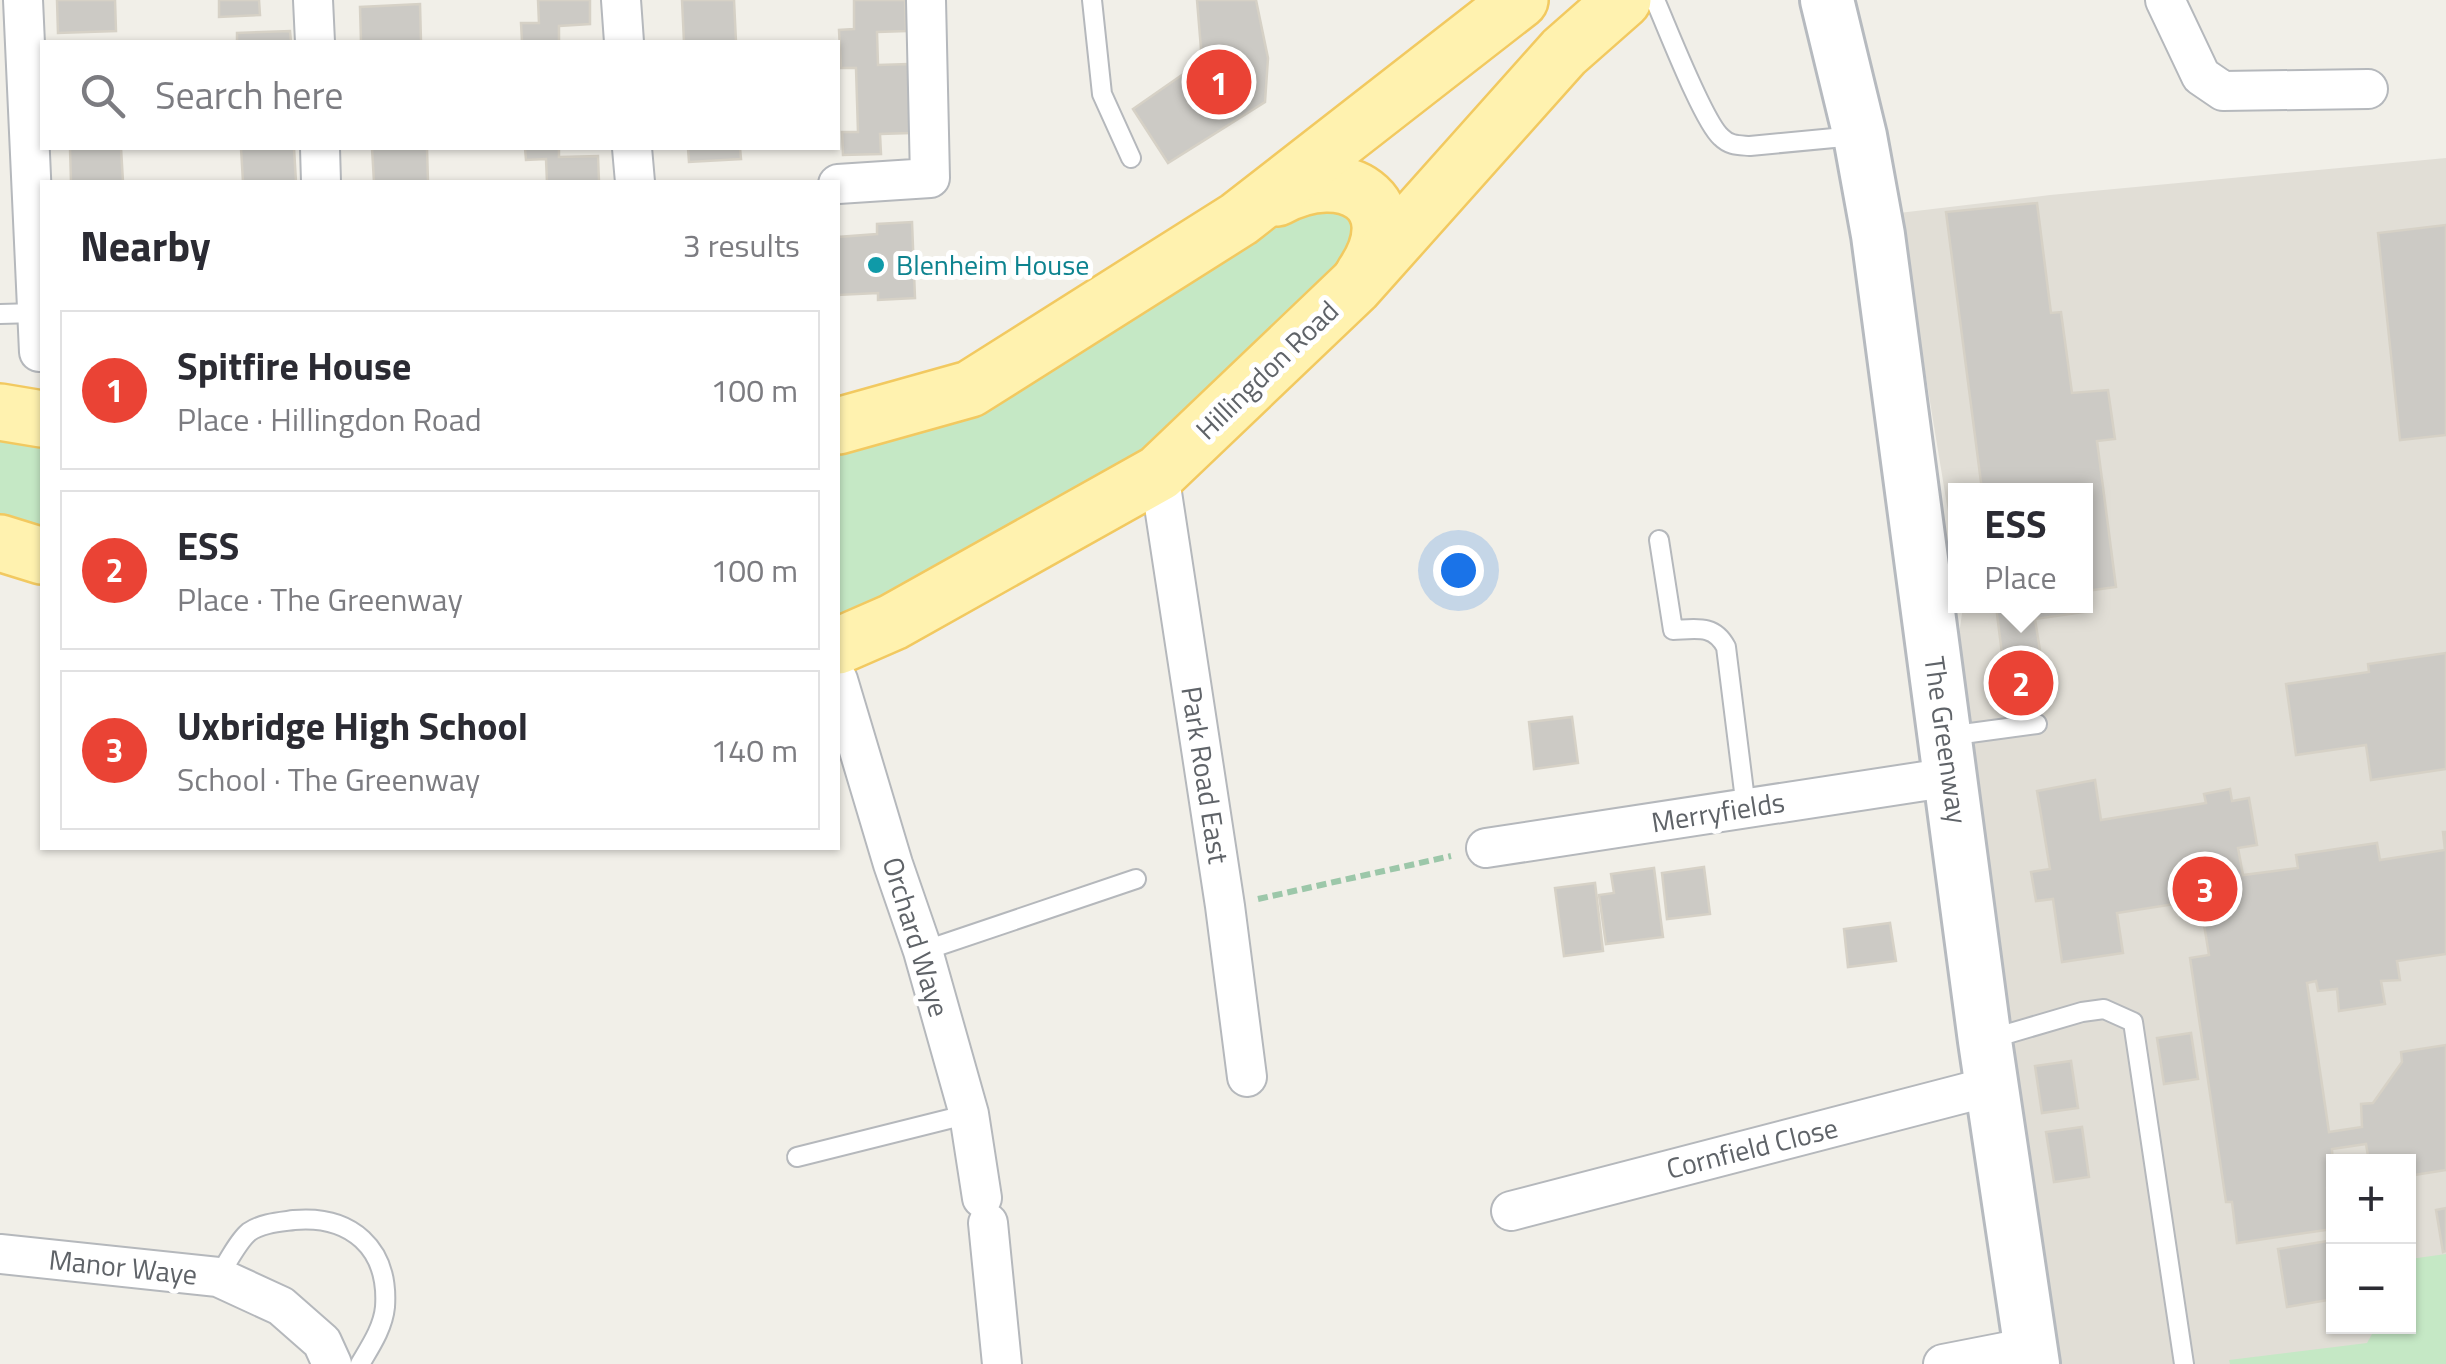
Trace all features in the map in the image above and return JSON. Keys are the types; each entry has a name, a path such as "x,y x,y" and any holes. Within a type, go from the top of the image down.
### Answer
{"main road":[{"path":"1240,219 1520,0"},
{"name":"Hillingdon Road","path":"840,645 893,622 1160,473 1355,286 1564,52 1624,0"},
{"path":"840,425 970,390 1240,219 1289,192 1318,183 1343,184 1366,194 1378,211 1382,235 1355,286"},
{"path":"0,412 40,419"},
{"path":"0,543 40,555"}],"street":[{"path":"24,0 38,238 18,313 38,352"},
{"path":"314,0 315,40"},
{"path":"621,0 624,40"},
{"path":"840,184 930,178 926,0"},
{"name":"The Greenway","path":"1827,0 1860,136 1878,235 2032,1355"},
{"path":"2165,0 2202,76 2224,90 2368,89"},
{"path":"320,150 321,180"},
{"path":"632,150 635,180"},
{"name":"Park Road East","path":"1160,473 1226,906 1246,1077"},
{"name":"Orchard Waye","path":"840,687 923,950 969,1114 985,1210 1002,1364"},
{"name":"Merryfields","path":"1486,848 1746,808 1948,757"},
{"name":"Cornfield Close","path":"1511,1210 1989,1064"},
{"name":"Manor Waye","path":"0,1254 218,1277 282,1306 322,1342 332,1364"},
{"path":"1943,1364 2032,1355"}],"lane":[{"path":"1092,0 1102,94 1131,158"},
{"path":"1655,0 1709,121 1722,139 1750,146 1860,136"},
{"path":"1659,540 1673,630 1708,629 1720,636 1726,647 1746,808"},
{"path":"1948,757 2037,724"},
{"path":"923,950 1136,879"},
{"path":"1989,1064 2082,1012 2104,1009 2133,1022 2184,1364"},
{"path":"796,1157 969,1114"},
{"path":"218,1277 248,1233 273,1223 336,1221 366,1240 380,1270 385,1308 374,1340 360,1364"}],"path":[{"path":"1226,906 1486,848"}],"shaded area":[{"path":"2446,158 2446,1364 2037,1364 1945,736 1962,613 2093,613 2093,483 1948,483 1948,511 1899,213"}],"green space":[{"path":"1318,183 1382,235 1159,473 840,645 840,426"},
{"path":"0,412 40,419 40,555 0,543"},
{"path":"2446,1254 2446,1364 2230,1364 2229,1360 2367,1343 2372,1334 2416,1334 2416,1258"}],"building":[{"path":"57,0 115,0 116,31 58,33"},
{"path":"219,0 259,0 260,15 219,17"},
{"path":"538,0 590,0 590,24 559,26 559,40 522,40 521,23 539,23"},
{"path":"682,0 734,0 736,40 684,40"},
{"path":"854,0 905,0 906,31 877,32 878,65 908,64 910,133 880,134 881,154 843,155 842,132 858,132 856,68 841,68 839,30 854,29"},
{"path":"1197,0 1256,0 1268,58 1265,102 1168,163 1133,109 1202,61"},
{"path":"420,4 421,40 361,40 360,7"},
{"path":"290,31 291,40 237,40 237,33"},
{"path":"70,150 121,150 123,180 71,180"},
{"path":"241,150 294,150 296,180 243,180"},
{"path":"372,150 427,150 428,180 374,180"},
{"path":"525,150 559,150 559,157 598,156 599,180 547,180 546,159 526,160"},
{"path":"688,150 740,150 741,159 689,162"},
{"path":"2037,203 2051,313 2061,312 2072,393 2108,390 2115,439 2097,441 2116,587 2093,590 2093,483 1981,483 1946,212"},
{"name":"Blenheim House","path":"912,222 915,298 878,300 878,293 840,295 840,237 877,234 877,224"},
{"path":"2446,225 2446,435 2400,440 2378,233"},
{"path":"1997,613 2077,613 2035,619 2041,657 2003,662"},
{"path":"2446,653 2446,769 2371,780 2366,745 2296,755 2286,684 2369,672 2368,664"},
{"path":"2031,669 2035,694 2010,698 2006,672"},
{"path":"1572,717 1578,763 1534,769 1529,722"},
{"path":"2095,780 2101,820 2206,803 2204,794 2230,789 2232,801 2249,798 2257,845 2238,848 2243,875 2298,868 2296,855 2377,843 2380,860 2445,850 2446,832 2446,954 2397,961 2400,980 2381,981 2385,1004 2339,1011 2337,989 2318,991 2316,981 2307,983 2329,1132 2362,1127 2361,1104 2373,1103 2402,1062 2401,1052 2446,1045 2446,1170 2416,1175 2416,1154 2368,1154 2366,1144 2332,1149 2332,1154 2326,1154 2326,1230 2237,1243 2232,1202 2226,1202 2190,958 2209,955 2200,900 2117,913 2123,953 2062,962 2053,899 2036,901 2031,872 2050,869 2037,791"},
{"path":"1704,867 1710,914 1667,919 1662,873"},
{"path":"1654,868 1663,937 1606,944 1599,895 1614,893 1611,874"},
{"path":"1595,883 1603,951 1564,956 1555,888"},
{"path":"1890,923 1896,961 1848,967 1844,929"},
{"path":"2191,1033 2198,1079 2164,1084 2157,1038"},
{"path":"2071,1061 2078,1108 2042,1113 2035,1066"},
{"path":"2082,1127 2089,1177 2054,1182 2046,1132"},
{"path":"2446,1208 2446,1251 2443,1252 2436,1210"},
{"path":"2326,1241 2326,1300 2287,1307 2278,1249"}],"place":[{"name":"Spitfire House","path":"1219,82"},
{"name":"Blenheim House","path":"876,265"},
{"name":"ESS","path":"2021,683"},
{"name":"Uxbridge High School","path":"2205,889"}]}
